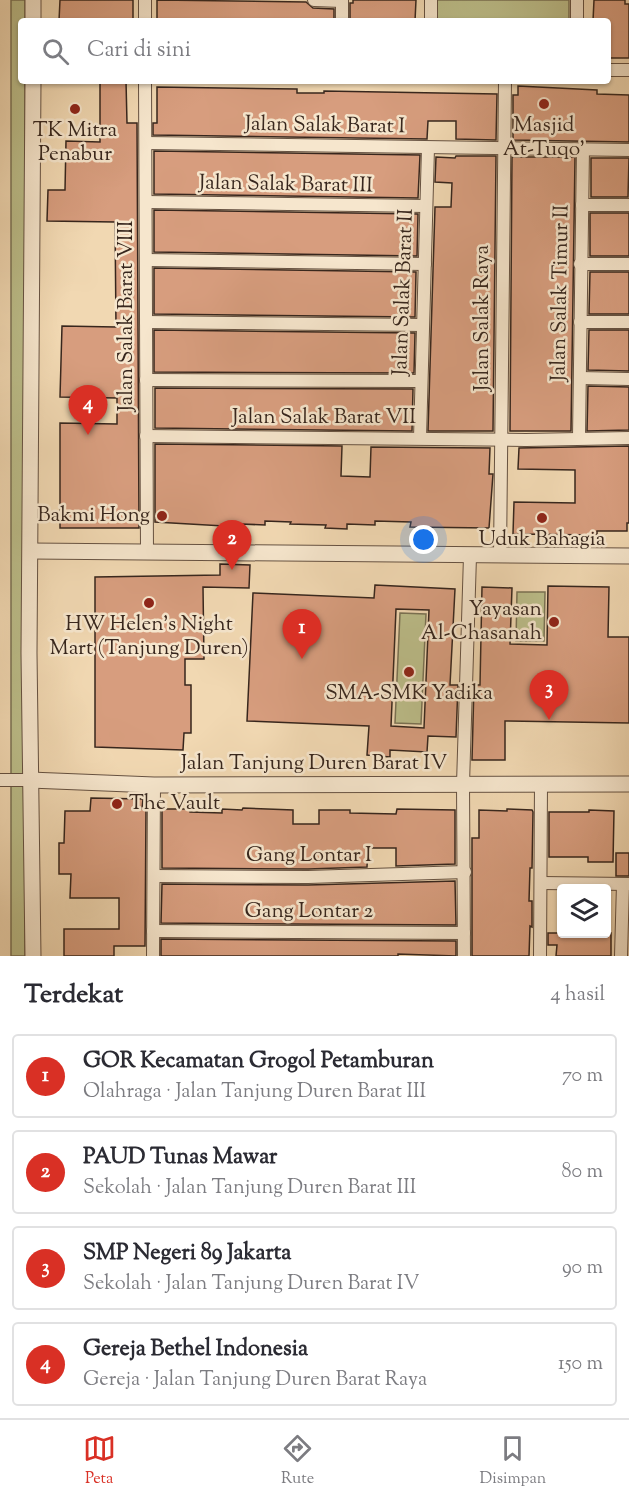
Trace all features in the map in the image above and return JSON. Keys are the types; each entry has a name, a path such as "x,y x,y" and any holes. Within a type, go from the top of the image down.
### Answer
{"street":[{"path":"33,0 33,18"},
{"path":"145,0 145,18"},
{"path":"314,0 342,0 342,18"},
{"path":"431,0 431,18"},
{"path":"577,0 577,18"},
{"path":"611,70 629,70"},
{"path":"33,84 31,551 27,780 33,956"},
{"name":"Jalan Salak Barat VIII","path":"145,84 147,552"},
{"name":"Jalan Salak Raya","path":"500,556 505,84"},
{"name":"Jalan Salak Barat I","path":"146,143 629,150"},
{"name":"Jalan Salak Barat II","path":"420,438 428,148"},
{"name":"Jalan Salak Timur II","path":"579,437 583,149"},
{"name":"Jalan Salak Barat III","path":"146,202 426,206"},
{"path":"582,205 629,205"},
{"path":"146,260 424,264"},
{"path":"580,264 629,264"},
{"path":"146,322 423,325"},
{"path":"580,322 629,322"},
{"path":"580,378 629,379"},
{"path":"146,380 421,381"},
{"name":"Jalan Salak Barat VII","path":"146,436 629,438"},
{"path":"31,551 629,556"},
{"path":"464,956 463,784 470,556"},
{"name":"Jalan Tanjung Duren Barat IV","path":"0,780 154,785 629,784"},
{"path":"540,956 541,783"},
{"path":"153,956 154,785"},
{"name":"Gang Lontar I","path":"154,876 308,877 465,872"},
{"path":"541,883 626,884 625,941 621,956"},
{"name":"Gang Lontar 2","path":"153,931 464,933"}],"green space":[{"path":"11,0 25,0 25,18 18,18 18,84 25,84 25,956 11,956"},
{"path":"435,0 569,0 569,18 434,18"},
{"path":"517,592 545,592 544,641 516,641"},
{"path":"400,613 426,614 421,724 395,723"}],"building":[{"path":"60,0 133,0 133,18 59,18"},
{"path":"157,0 306,2 313,8 334,9 334,18 157,18"},
{"path":"353,0 416,0 415,18 350,18 350,3 353,3"},
{"path":"594,0 625,0 625,4 629,4 629,58 611,58 611,18 593,18"},
{"path":"100,84 126,84 127,123 137,123 139,528 60,528 60,423 117,424 117,398 60,397 62,326 116,327 115,222 47,221 48,190 65,190 66,141 100,142"},
{"path":"518,86 597,90 597,94 629,95 629,142 513,140 513,95 518,95"},
{"path":"157,87 297,89 297,93 324,93 324,91 497,94 496,140 456,139 456,121 428,121 427,139 153,135 153,123 157,123"},
{"path":"154,151 420,155 418,198 154,194"},
{"path":"456,156 496,156 493,431 428,431 435,207 451,207 452,183 435,182 436,157 455,158"},
{"path":"512,157 575,157 571,431 510,431"},
{"path":"591,158 629,158 628,197 591,197"},
{"path":"154,210 418,214 417,256 154,252"},
{"path":"590,213 629,213 629,256 590,256"},
{"path":"154,268 416,272 415,317 154,314"},
{"path":"590,272 629,272 629,314 589,314"},
{"path":"154,330 415,333 414,373 154,372"},
{"path":"589,330 629,330 629,371 588,370"},
{"path":"588,386 629,387 629,430 587,431"},
{"path":"155,388 413,389 412,431 155,428"},
{"path":"155,444 342,446 341,476 370,477 371,447 490,448 489,474 493,474 489,528 410,527 411,522 375,521 375,525 347,524 347,529 325,528 326,525 265,521 265,525 241,524 241,527 155,522"},
{"path":"629,446 629,523 627,523 627,531 597,531 597,535 513,534 514,502 575,503 575,470 518,469 519,448"},
{"path":"220,564 250,565 249,588 203,587 204,659 185,659 185,685 191,685 191,733 184,733 183,750 95,747 95,577 220,575"},
{"path":"375,585 455,589 450,685 458,685 456,737 428,736 427,752 390,750 390,757 367,755 369,726 247,721 253,593 374,598","holes":["396,609 429,610 424,728 391,726"]},
{"path":"548,586 609,587 608,637 629,637 629,723 505,721 505,760 472,760 474,685 480,685 482,587 512,588 510,644 547,645"},
{"path":"91,798 143,799 142,809 146,809 145,946 114,946 114,956 64,956 64,929 119,929 119,898 70,898 71,874 59,874 59,843 64,843 65,811 90,811"},
{"path":"243,808 293,810 293,824 319,824 319,810 396,814 397,809 455,810 455,864 396,866 396,848 368,848 367,867 162,868 162,809 190,809 190,812 222,813 222,809 242,810"},
{"path":"507,809 532,810 533,812 529,901 532,901 532,927 530,926 529,956 472,956 472,838 479,838 479,810 507,811"},
{"path":"589,810 614,811 613,862 588,862 588,857 549,857 549,812 589,812"},
{"path":"616,853 629,853 629,876 616,876"},
{"path":"455,881 456,925 161,923 162,884 308,885"},
{"path":"548,933 557,933 557,938 611,938 611,956 556,956 557,945 548,945"},
{"path":"161,939 456,941 456,956 398,954 398,956 161,956"}],"place":[{"name":"Masjid At-Tuqo'","path":"544,104"},
{"name":"TK Mitra Penabur","path":"75,109"},
{"name":"Gereja Bethel Indonesia","path":"88,435"},
{"name":"Bakmi Hong","path":"162,516"},
{"name":"Uduk Bahagia","path":"542,518"},
{"name":"PAUD Tunas Mawar","path":"232,570"},
{"name":"HW Helen's Night Mart (Tanjung Duren)","path":"149,603"},
{"name":"Yayasan Al-Chasanah","path":"554,622"},
{"name":"GOR Kecamatan Grogol Petamburan","path":"302,659"},
{"name":"SMA-SMK Yadika","path":"409,672"},
{"name":"SMP Negeri 89 Jakarta","path":"549,720"},
{"name":"The Vault","path":"117,804"}]}
